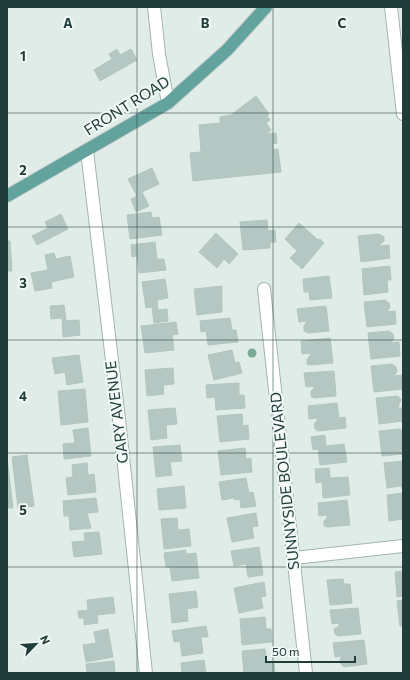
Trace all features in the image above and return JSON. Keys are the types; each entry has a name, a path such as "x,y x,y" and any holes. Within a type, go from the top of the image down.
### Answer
{"main road":[{"name":"FRONT ROAD","path":"7,196 168,103 227,50 266,7"}],"street":[{"path":"154,7 159,54 168,103"},
{"path":"392,7 403,114"},
{"name":"GARY AVENUE","path":"87,151 120,426 146,673"},
{"name":"SUNNYSIDE BOULEVARD","path":"264,289 306,673"},
{"path":"294,558 403,546"}],"building":[{"path":"117,49 120,55 131,49 137,60 100,81 94,70 112,59 109,54"},
{"path":"256,96 269,114 267,116 270,120 266,123 271,130 266,134 276,133 277,143 273,144 273,150 278,149 281,172 193,181 190,153 201,152 199,125 220,123 220,117 231,115"},
{"path":"152,168 159,184 142,192 149,206 136,212 131,199 137,196 128,179"},
{"path":"151,212 152,218 159,217 162,235 130,239 127,215"},
{"path":"61,214 68,229 37,245 32,236 48,228 45,222"},
{"path":"267,220 268,231 275,230 276,242 270,242 270,248 243,250 240,222"},
{"path":"299,223 318,240 320,239 324,243 302,269 290,258 297,251 285,239"},
{"path":"216,233 238,254 229,264 224,259 217,268 199,252"},
{"path":"379,234 384,237 384,241 380,244 380,246 389,245 390,258 361,262 358,236"},
{"path":"7,241 10,241 12,271 7,271"},
{"path":"155,242 157,259 164,259 166,270 139,273 137,256 132,257 131,245"},
{"path":"54,253 56,259 70,256 74,277 51,282 52,288 35,291 31,273 48,270 45,255"},
{"path":"390,266 391,280 387,280 388,292 364,295 362,269"},
{"path":"329,276 332,298 310,300 309,292 304,292 303,279"},
{"path":"165,279 168,298 157,300 158,310 167,309 168,321 154,323 152,307 146,308 142,282"},
{"path":"222,286 222,312 197,315 194,289"},
{"path":"385,300 389,303 390,307 387,312 395,311 396,324 367,327 364,302"},
{"path":"64,305 66,321 79,320 80,335 63,337 62,318 51,319 50,306"},
{"path":"326,306 329,331 308,333 304,331 304,326 307,321 299,322 297,309"},
{"path":"230,318 232,330 236,330 238,342 208,345 206,331 201,332 200,321"},
{"path":"176,322 178,334 172,335 174,350 145,353 141,326"},
{"path":"389,331 393,334 394,338 391,343 399,342 400,356 371,359 368,333"},
{"path":"330,338 333,363 307,364 307,359 310,356 310,353 302,354 301,341"},
{"path":"232,350 235,363 239,362 242,373 214,380 208,355"},
{"path":"79,355 83,382 67,385 65,372 55,374 52,358"},
{"path":"392,364 396,367 397,371 394,376 402,375 403,389 374,392 371,366"},
{"path":"173,368 174,384 163,385 164,394 147,396 145,370"},
{"path":"334,371 336,396 314,398 311,396 311,391 314,388 313,386 306,387 304,373"},
{"path":"239,383 239,395 244,395 245,408 216,410 215,397 207,398 206,385"},
{"path":"85,389 88,422 61,425 58,391"},
{"path":"397,396 401,399 398,408 403,408 403,421 379,424 376,398"},
{"path":"337,403 339,418 345,417 346,428 318,431 315,429 314,424 317,421 317,418 309,419 308,406"},
{"path":"175,408 177,424 166,425 167,438 151,440 148,410"},
{"path":"242,414 243,426 248,425 249,439 220,442 217,416"},
{"path":"88,428 91,456 64,459 63,444 75,443 73,430"},
{"path":"400,429 403,431 403,438 401,439 403,441 403,454 382,456 379,431"},
{"path":"325,435 326,446 344,444 347,462 320,465 318,449 313,450 311,437"},
{"path":"180,445 182,461 170,462 172,475 156,477 153,447"},
{"path":"245,448 246,459 251,458 252,472 221,475 218,451"},
{"path":"27,455 34,506 18,508 12,457"},
{"path":"7,458 13,508 7,508"},
{"path":"403,461 403,489 401,486 387,488 384,463"},
{"path":"87,463 88,475 94,474 96,492 68,495 66,478 73,477 72,465"},
{"path":"329,468 330,478 348,477 350,495 323,498 322,482 316,483 315,469"},
{"path":"246,478 249,493 253,492 256,506 241,508 240,499 235,500 234,498 222,500 219,482"},
{"path":"184,486 186,508 159,510 157,489"},
{"path":"403,493 403,519 389,521 387,495"},
{"path":"96,498 98,512 87,513 91,528 70,530 69,516 64,516 63,501"},
{"path":"347,500 350,525 324,526 324,521 327,518 327,515 319,516 318,503"},
{"path":"256,513 258,526 252,527 254,538 232,542 227,518"},
{"path":"177,518 178,530 189,529 191,546 164,549 161,519"},
{"path":"99,532 102,554 74,557 72,542 85,541 84,533"},
{"path":"259,547 263,575 248,577 246,564 234,566 231,551"},
{"path":"186,550 186,554 196,553 199,578 172,581 170,567 166,567 164,553"},
{"path":"403,571 403,596 397,597 395,572"},
{"path":"343,579 344,584 350,584 352,603 330,605 327,580"},
{"path":"264,582 266,596 261,597 263,608 239,613 234,588"},
{"path":"196,591 198,607 187,609 188,621 172,623 169,594"},
{"path":"113,597 115,613 97,615 98,623 84,625 84,618 79,618 78,611 88,610 87,600"},
{"path":"403,600 403,626 400,626 397,601"},
{"path":"358,608 361,634 338,636 335,634 334,629 339,626 339,623 332,624 330,610"},
{"path":"265,617 266,629 271,629 272,642 242,645 240,619"},
{"path":"206,626 208,637 201,637 203,653 182,656 180,641 174,642 172,631"},
{"path":"108,629 113,657 86,662 83,645 96,643 94,632"},
{"path":"364,640 367,664 344,667 340,660 342,656 335,657 333,643"},
{"path":"265,649 267,663 274,662 275,673 244,673 242,651"},
{"path":"204,660 206,673 182,673 181,663"},
{"path":"114,661 115,673 87,673 86,664"}]}
